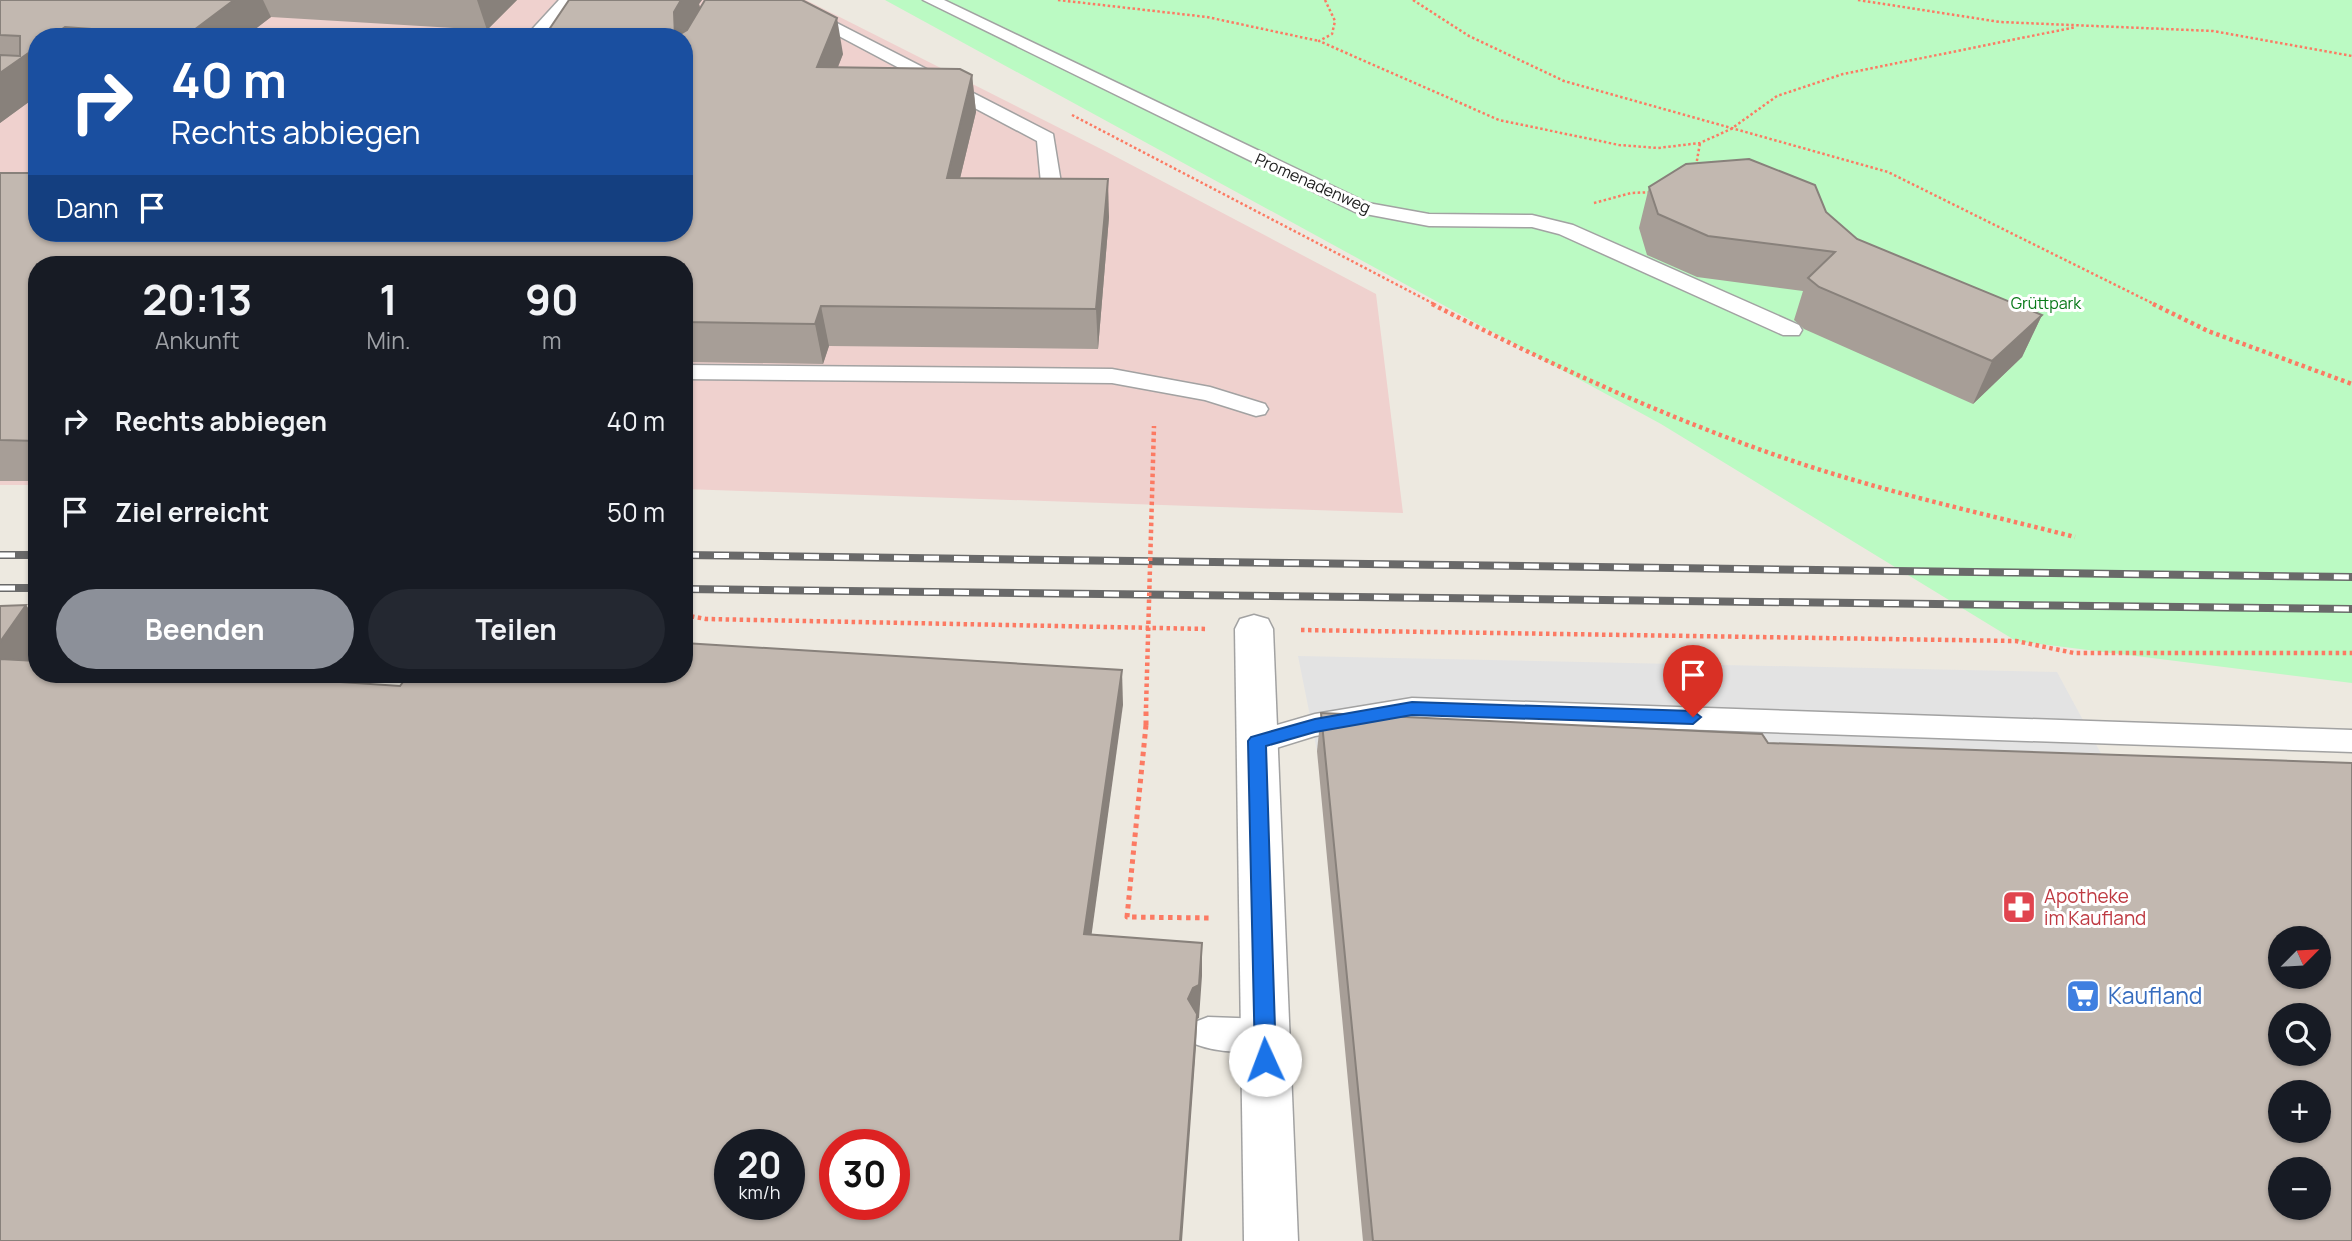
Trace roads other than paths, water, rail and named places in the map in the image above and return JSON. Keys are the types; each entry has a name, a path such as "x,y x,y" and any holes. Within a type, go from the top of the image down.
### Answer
{"street":[{"path":"1254,629 1271,1241"}],"lane":[{"path":"542,28 568,0"},
{"path":"779,0 1046,138 1051,183"},
{"name":"Promenadenweg","path":"931,0 1362,208 1429,220 1532,221 1566,229 1791,330"},
{"path":"693,372 1112,376 1210,394 1256,409"},
{"path":"1257,741 1315,725 1412,709 2352,741"},
{"path":"1208,1033 1265,1035"}],"railway":[{"path":"0,555 28,555"},
{"path":"693,555 2352,577"},
{"path":"0,588 28,588"},
{"path":"693,589 2352,609"}],"place":[{"name":"Apotheke im Kaufland","path":"2019,907"},
{"name":"Kaufland","path":"2083,996"}],"park label":[{"name":"Grüttpark","path":"2046,303"}]}
